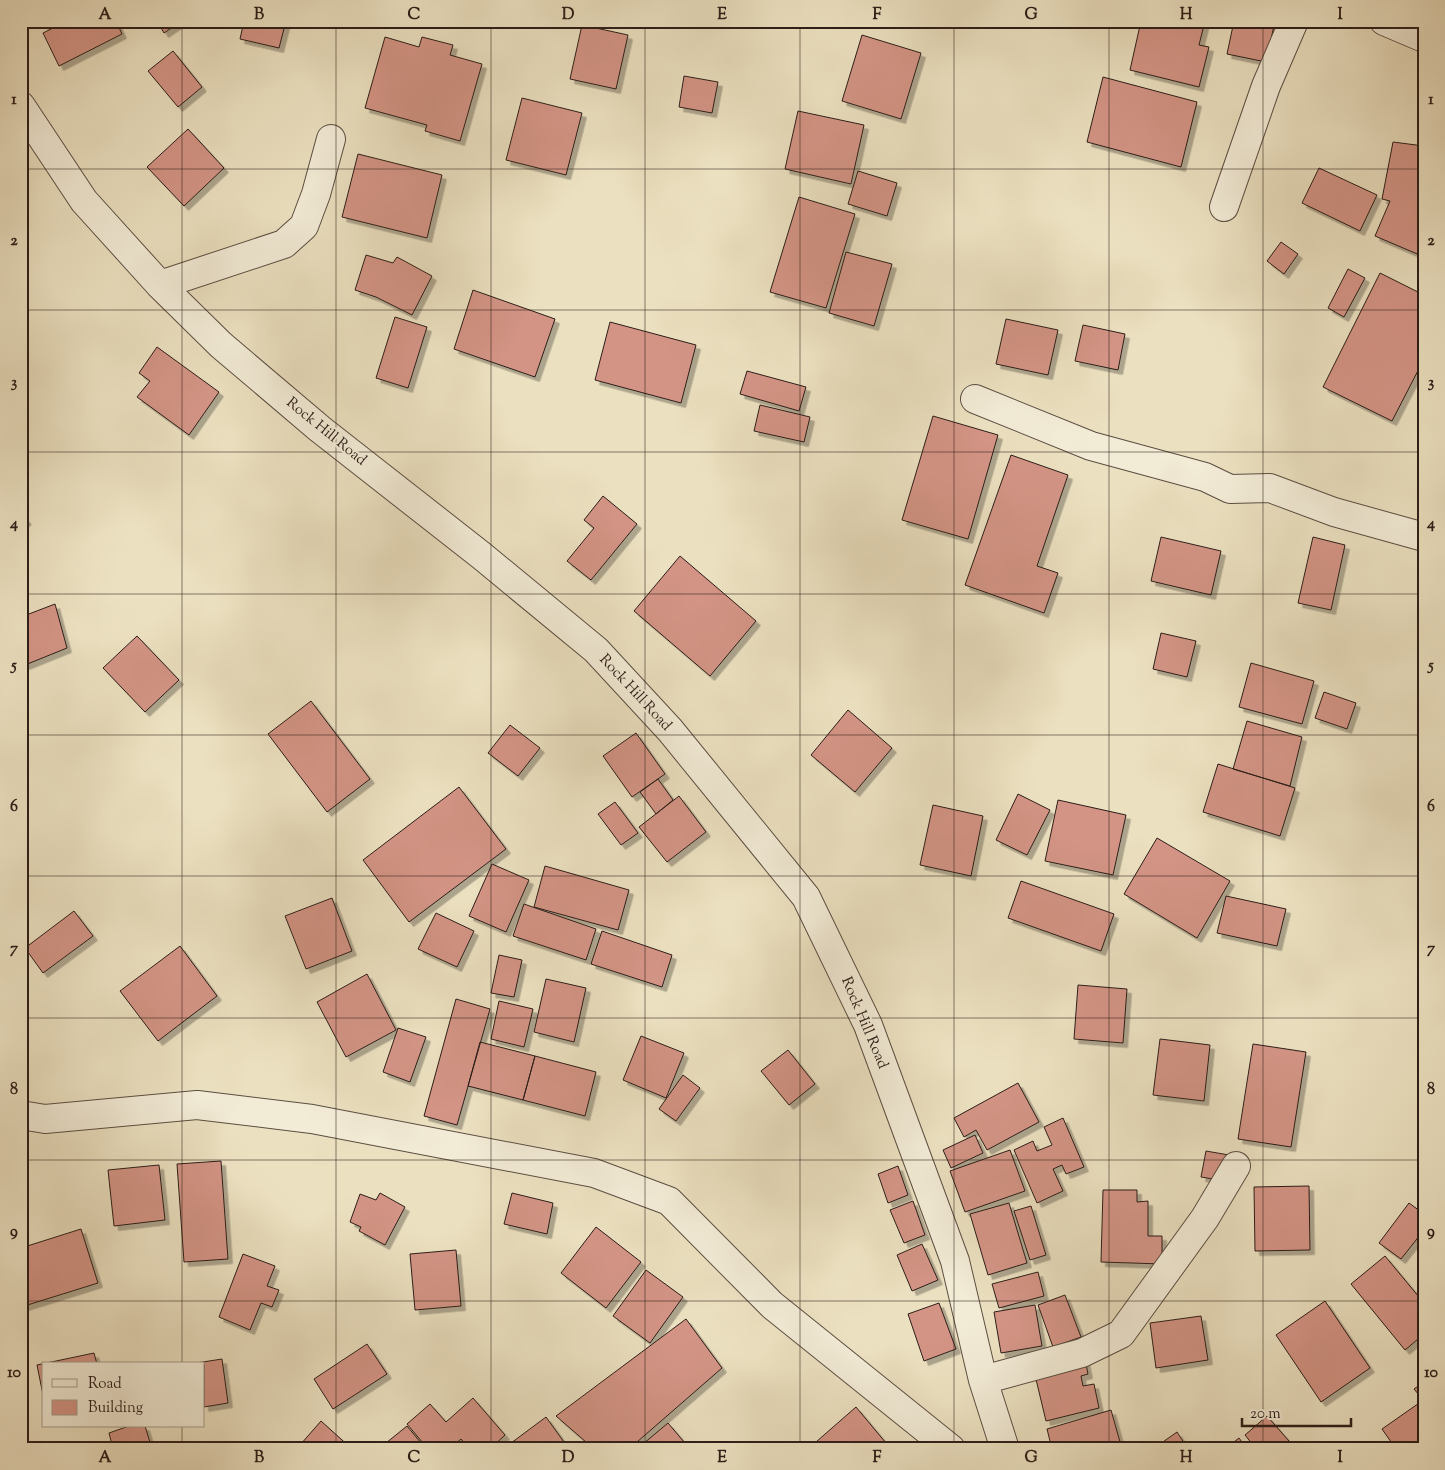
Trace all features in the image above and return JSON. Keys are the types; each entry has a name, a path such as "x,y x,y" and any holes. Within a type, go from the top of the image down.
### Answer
{"street":[{"path":"1224,207 1266,86 1294,21"},
{"path":"1384,21 1424,38"},
{"name":"Rock Hill Road","path":"21,106 84,201 160,285 221,345 320,429 482,556 596,650 670,730 806,897 868,1025 939,1216 955,1261 983,1380 1005,1449"},
{"path":"160,285 284,244 304,226 316,194 330,139"},
{"path":"975,399 1091,446 1205,477 1230,490 1270,488 1334,512 1424,537"},
{"path":"21,1115 45,1119 197,1105 312,1119 594,1173 669,1201 772,1305 951,1449"},
{"path":"983,1380 1082,1353 1121,1334 1204,1218 1236,1166"}],"building":[{"path":"42,21 54,21 44,26"},
{"path":"67,21 116,21 122,34 59,66 43,33"},
{"path":"157,21 182,21 164,33"},
{"path":"244,21 286,21 279,48 240,39"},
{"path":"1141,21 1205,21 1199,45 1209,47 1199,87 1130,70"},
{"path":"1234,21 1275,21 1266,62 1227,54"},
{"path":"582,25 628,35 616,89 570,79"},
{"path":"862,35 921,53 901,119 842,101"},
{"path":"385,37 419,47 422,37 453,45 450,55 482,64 460,141 425,131 427,125 365,108"},
{"path":"173,51 202,87 178,107 148,71"},
{"path":"684,76 718,82 712,113 679,107"},
{"path":"1103,77 1197,102 1181,167 1087,142"},
{"path":"522,98 582,113 566,175 506,160"},
{"path":"798,111 864,125 851,184 785,169"},
{"path":"188,129 224,168 184,206 147,167"},
{"path":"1393,142 1424,146 1424,252 1422,256 1375,236 1390,201 1382,199"},
{"path":"358,154 442,175 427,238 342,217"},
{"path":"1319,168 1377,195 1360,231 1302,203"},
{"path":"858,171 897,183 887,216 848,204"},
{"path":"799,197 855,214 826,308 770,292"},
{"path":"1281,242 1298,254 1284,274 1267,261"},
{"path":"846,252 892,264 874,326 829,313"},
{"path":"366,255 393,263 397,257 432,276 412,315 376,297 355,290"},
{"path":"1348,269 1365,278 1344,317 1328,308"},
{"path":"1380,273 1424,295 1424,359 1392,421 1323,387"},
{"path":"473,290 555,319 535,377 454,349"},
{"path":"395,317 427,327 408,388 376,378"},
{"path":"1006,319 1058,330 1048,375 996,364"},
{"path":"610,322 696,345 681,403 595,380"},
{"path":"1083,325 1125,334 1118,370 1075,361"},
{"path":"157,347 219,392 189,435 137,397 150,381 139,373"},
{"path":"747,371 806,387 799,411 740,394"},
{"path":"760,405 810,417 804,442 754,431"},
{"path":"933,416 998,435 968,539 902,520"},
{"path":"1011,455 1068,475 1037,566 1058,573 1044,613 965,585"},
{"path":"603,496 637,524 591,580 567,561 594,528 584,520"},
{"path":"21,514 27,520 21,526"},
{"path":"1161,537 1221,551 1211,595 1151,581"},
{"path":"1313,537 1345,545 1331,610 1298,603"},
{"path":"680,556 756,621 710,676 634,611"},
{"path":"55,604 67,648 25,665 21,654 21,617"},
{"path":"1161,633 1196,641 1187,677 1153,669"},
{"path":"137,636 179,680 145,712 103,668"},
{"path":"1251,663 1314,681 1302,724 1239,707"},
{"path":"1324,692 1356,703 1347,729 1315,718"},
{"path":"311,701 370,779 327,812 268,734"},
{"path":"848,710 892,748 855,792 811,755"},
{"path":"1247,721 1302,737 1290,786 1233,769"},
{"path":"510,725 540,748 518,776 488,753"},
{"path":"636,733 665,774 632,797 603,756"},
{"path":"1218,764 1295,788 1280,836 1203,812"},
{"path":"658,779 673,800 656,814 640,792"},
{"path":"459,787 506,849 409,922 363,860"},
{"path":"1018,794 1050,810 1027,855 996,840"},
{"path":"679,796 706,832 667,862 639,827"},
{"path":"1058,800 1126,815 1113,875 1045,861"},
{"path":"615,802 638,833 621,845 598,814"},
{"path":"933,805 983,816 971,876 920,865"},
{"path":"1157,838 1230,881 1197,938 1124,894"},
{"path":"492,864 529,880 506,932 469,916"},
{"path":"545,866 629,890 618,930 534,907"},
{"path":"1021,881 1114,914 1101,951 1008,918"},
{"path":"1226,896 1286,909 1277,946 1217,933"},
{"path":"332,898 352,951 306,969 285,916"},
{"path":"524,904 596,929 586,960 513,936"},
{"path":"74,911 93,936 43,973 25,948"},
{"path":"436,913 474,931 457,967 418,949"},
{"path":"602,931 672,955 662,987 591,964"},
{"path":"180,946 217,996 158,1041 120,991"},
{"path":"499,955 522,960 514,997 491,993"},
{"path":"367,974 396,1030 346,1057 317,1002"},
{"path":"546,979 586,988 574,1042 534,1032"},
{"path":"1078,985 1127,989 1123,1043 1074,1039"},
{"path":"456,999 490,1009 457,1125 424,1116"},
{"path":"499,1001 533,1009 524,1047 491,1039"},
{"path":"398,1028 426,1037 410,1082 383,1072"},
{"path":"641,1036 684,1053 666,1098 623,1080"},
{"path":"1160,1039 1210,1045 1204,1101 1153,1095"},
{"path":"480,1042 535,1056 523,1100 468,1086"},
{"path":"1253,1044 1306,1052 1291,1147 1238,1139"},
{"path":"788,1050 815,1084 789,1105 761,1071"},
{"path":"535,1056 596,1072 585,1116 523,1100"},
{"path":"683,1075 700,1088 676,1121 659,1109"},
{"path":"1018,1083 1039,1122 987,1150 976,1130 964,1137 954,1118"},
{"path":"1063,1118 1084,1167 1066,1174 1062,1165 1053,1169 1063,1191 1037,1203 1014,1150 1033,1141 1037,1151 1052,1145 1044,1127"},
{"path":"975,1135 983,1153 951,1168 943,1150"},
{"path":"1010,1150 1025,1191 965,1212 950,1171"},
{"path":"1206,1151 1229,1155 1225,1181 1201,1177"},
{"path":"221,1161 228,1259 184,1262 177,1164"},
{"path":"159,1165 165,1220 114,1226 108,1170"},
{"path":"898,1166 908,1195 888,1203 878,1174"},
{"path":"1309,1186 1310,1250 1255,1251 1254,1187"},
{"path":"1103,1190 1137,1190 1137,1202 1148,1201 1148,1236 1162,1236 1162,1264 1101,1262"},
{"path":"380,1193 405,1207 385,1245 359,1231 361,1227 350,1222 360,1194 376,1200"},
{"path":"512,1193 553,1203 547,1234 504,1224"},
{"path":"913,1201 925,1235 904,1243 890,1210"},
{"path":"1009,1203 1027,1263 988,1275 970,1214"},
{"path":"1409,1203 1424,1214 1424,1230 1401,1259 1379,1243"},
{"path":"1031,1206 1046,1255 1030,1260 1014,1211"},
{"path":"596,1227 641,1262 606,1308 561,1273"},
{"path":"81,1229 98,1283 21,1307 21,1248"},
{"path":"922,1244 938,1280 912,1291 897,1255"},
{"path":"456,1250 461,1306 415,1310 410,1254"},
{"path":"243,1254 275,1266 267,1286 279,1290 272,1307 261,1303 250,1330 219,1317"},
{"path":"1385,1256 1424,1303 1424,1334 1405,1350 1351,1284"},
{"path":"646,1270 683,1297 650,1343 613,1316"},
{"path":"1038,1272 1044,1296 999,1308 992,1284"},
{"path":"1065,1295 1081,1337 1053,1347 1038,1305"},
{"path":"1325,1301 1370,1368 1321,1402 1276,1335"},
{"path":"939,1303 956,1349 924,1361 908,1314"},
{"path":"1035,1305 1042,1346 1001,1353 994,1312"},
{"path":"1201,1316 1208,1360 1156,1368 1150,1323"},
{"path":"686,1319 722,1368 629,1449 594,1449 556,1416"},
{"path":"367,1344 387,1374 333,1409 314,1379"},
{"path":"94,1353 96,1362 51,1362"},
{"path":"222,1359 228,1403 205,1407 205,1362 203,1362"},
{"path":"1085,1359 1088,1374 1081,1376 1083,1386 1094,1384 1099,1408 1046,1421 1034,1371"},
{"path":"42,1364 42,1390 37,1365"},
{"path":"1424,1382 1424,1401 1414,1389"},
{"path":"473,1398 505,1435 490,1449 470,1449 461,1439 449,1449 428,1449 407,1424 430,1404 446,1422"},
{"path":"1422,1401 1424,1404 1424,1448 1396,1449 1382,1429"},
{"path":"856,1407 891,1449 808,1449"},
{"path":"1111,1410 1122,1449 1052,1449 1047,1429"},
{"path":"1267,1416 1296,1449 1256,1449 1245,1435"},
{"path":"546,1417 569,1449 503,1449"},
{"path":"321,1421 352,1449 304,1449 300,1445"},
{"path":"668,1423 690,1449 637,1449"},
{"path":"407,1426 426,1449 391,1449 386,1443"},
{"path":"123,1428 146,1428 152,1449 113,1449 109,1433"},
{"path":"1177,1432 1188,1449 1162,1449 1160,1444"},
{"path":"1239,1438 1247,1449 1225,1449"},
{"path":"461,1441 467,1449 452,1449"}]}
